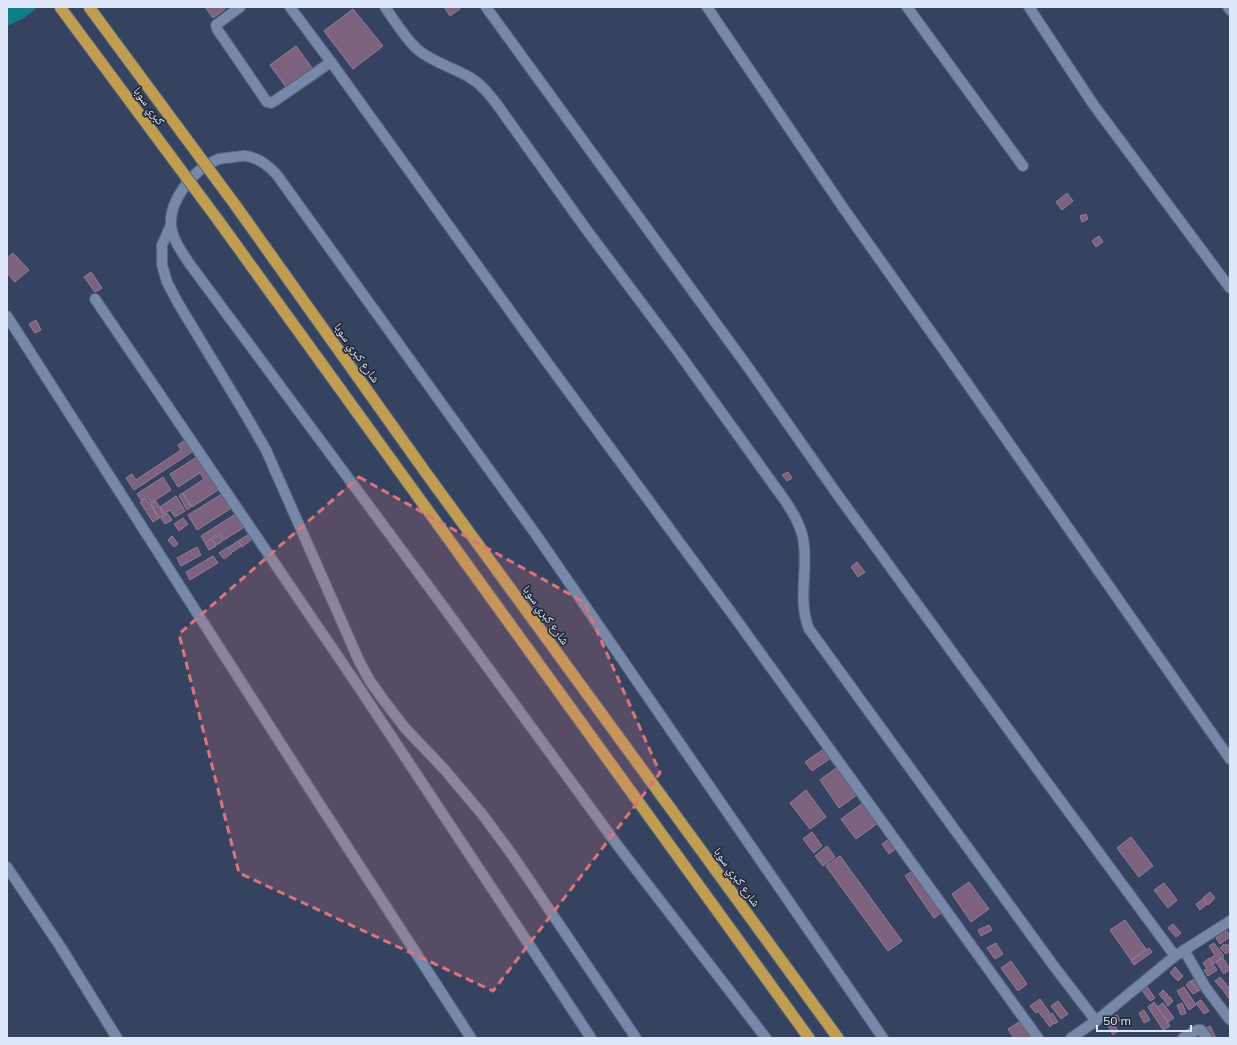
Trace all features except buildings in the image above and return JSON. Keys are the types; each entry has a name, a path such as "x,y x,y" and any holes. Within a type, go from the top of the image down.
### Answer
{"highway":[{"name":"كبري سوبا","path":"60,7 218,220 809,1038"},
{"name":"كبري سوبا","path":"89,7 236,206"},
{"name":"شارع كبري سوبا","path":"236,206 431,480 838,1038"}],"street":[{"path":"240,7 216,24 218,30 267,102 271,103 276,100 332,62"},
{"path":"290,7 332,62 541,354 743,628 1038,1038"},
{"path":"385,7 409,41 417,49 426,56 470,78 482,87 496,103 590,235 676,349 786,502 799,524 803,538 804,609 805,619 810,629 1053,966 1096,1021"},
{"path":"486,7 746,364 842,501 1230,1020"},
{"path":"707,7 844,210 1230,759"},
{"path":"907,7 1023,166"},
{"path":"1029,7 1093,104 1230,288"},
{"path":"636,1038 513,856 482,814 444,769 406,728 374,686 359,661 266,450 167,282 162,265 162,246 171,225 175,202 184,187 196,174 220,159 245,156 259,160 268,165 277,175 541,542 883,1038"},
{"path":"171,225 175,238 189,264 435,595 621,850 766,1038"},
{"path":"96,300 358,686 591,1038"},
{"path":"7,316 471,1038"},
{"path":"7,867 60,946 117,1038"},
{"path":"1071,1038 1096,1021 1179,953 1230,921"},
{"path":"1183,1038 1197,1030 1201,1030 1207,1038"}],"highlighted area":[{"path":"359,477 584,602 660,773 493,991 239,873 179,634"}],"shaded area":[{"path":"7,7 38,7 24,18 7,26"}]}
